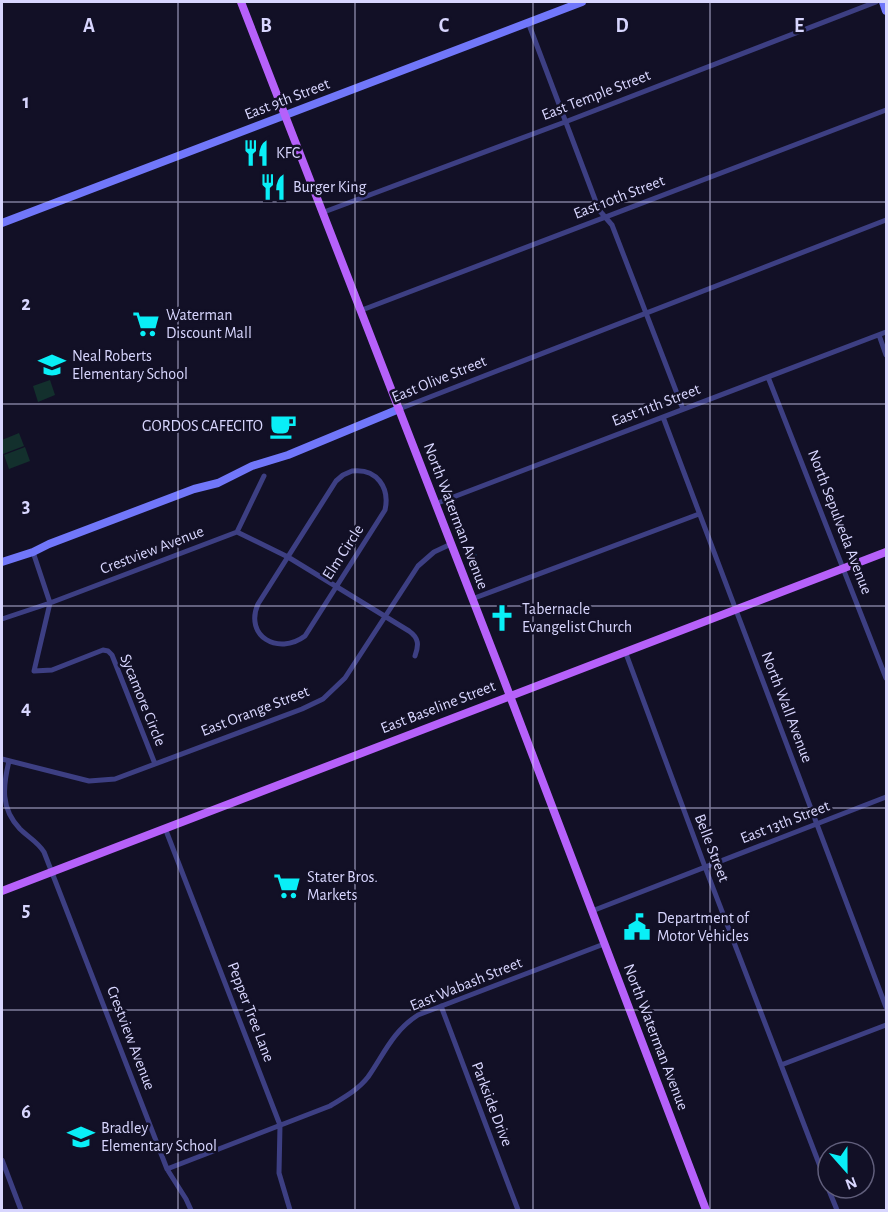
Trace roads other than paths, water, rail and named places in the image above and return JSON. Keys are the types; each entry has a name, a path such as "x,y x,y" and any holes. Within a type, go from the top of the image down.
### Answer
{"main road":[{"name":"North Waterman Avenue","path":"241,2 362,310 706,1210"},
{"name":"East Baseline Street","path":"2,891 886,552"}],"street":[{"name":"East 9th Street","path":"2,223 582,2"},
{"name":"East Temple Street","path":"324,212 876,2"},
{"path":"883,2 886,11"},
{"path":"528,22 599,210 612,225 684,409"},
{"name":"East 10th Street","path":"362,310 886,110"},
{"name":"East Olive Street","path":"2,562 194,489 218,483 252,466 288,455 399,409 886,220"},
{"name":"East 11th Street","path":"435,504 886,332"},
{"path":"879,334 886,355"},
{"name":"North Sepulveda Avenue","path":"768,377 886,678"},
{"name":"North Wall Avenue","path":"663,417 886,1007"},
{"name":"Elm Circle","path":"358,470 370,472 380,480 386,491 385,510 301,639 287,645 269,642 257,628 255,612 288,556 339,478 358,470"},
{"path":"264,476 237,532 288,556 415,635 418,642 415,656"},
{"path":"472,599 699,514"},
{"name":"Crestview Avenue","path":"50,603 237,532"},
{"name":"East Orange Street","path":"2,759 89,781 115,779 323,699 345,678 425,558 451,544"},
{"path":"2,619 50,603 33,552"},
{"name":"Sycamore Circle","path":"50,603 34,671 52,670 103,650 108,651 112,655 155,764"},
{"name":"Belle Street","path":"625,651 816,1156"},
{"name":"Crestview Avenue","path":"9,761 3,784 11,817 21,830 39,844 52,871 167,1170 191,1210"},
{"name":"East 13th Street","path":"592,911 886,797"},
{"name":"Pepper Tree Lane","path":"165,828 280,1125 279,1173 290,1210"},
{"name":"East Wabash Street","path":"167,1170 330,1107 348,1096 367,1078 386,1047 406,1023 418,1016 604,944"},
{"name":"Parkside Drive","path":"441,1006 518,1210"},
{"path":"781,1065 886,1026"},
{"path":"2,1160 21,1210"}],"place":[{"name":"KFC","path":"256,153"},
{"name":"Burger King","path":"273,187"},
{"name":"Waterman Discount Mall","path":"146,324"},
{"name":"Neal Roberts Elementary School","path":"52,365"},
{"name":"GORDOS CAFECITO","path":"283,426"},
{"name":"Tabernacle Evangelist Church","path":"502,618"},
{"name":"Stater Bros. Markets","path":"287,886"},
{"name":"Department of Motor Vehicles","path":"637,927"},
{"name":"Bradley Elementary School","path":"81,1137"}]}
